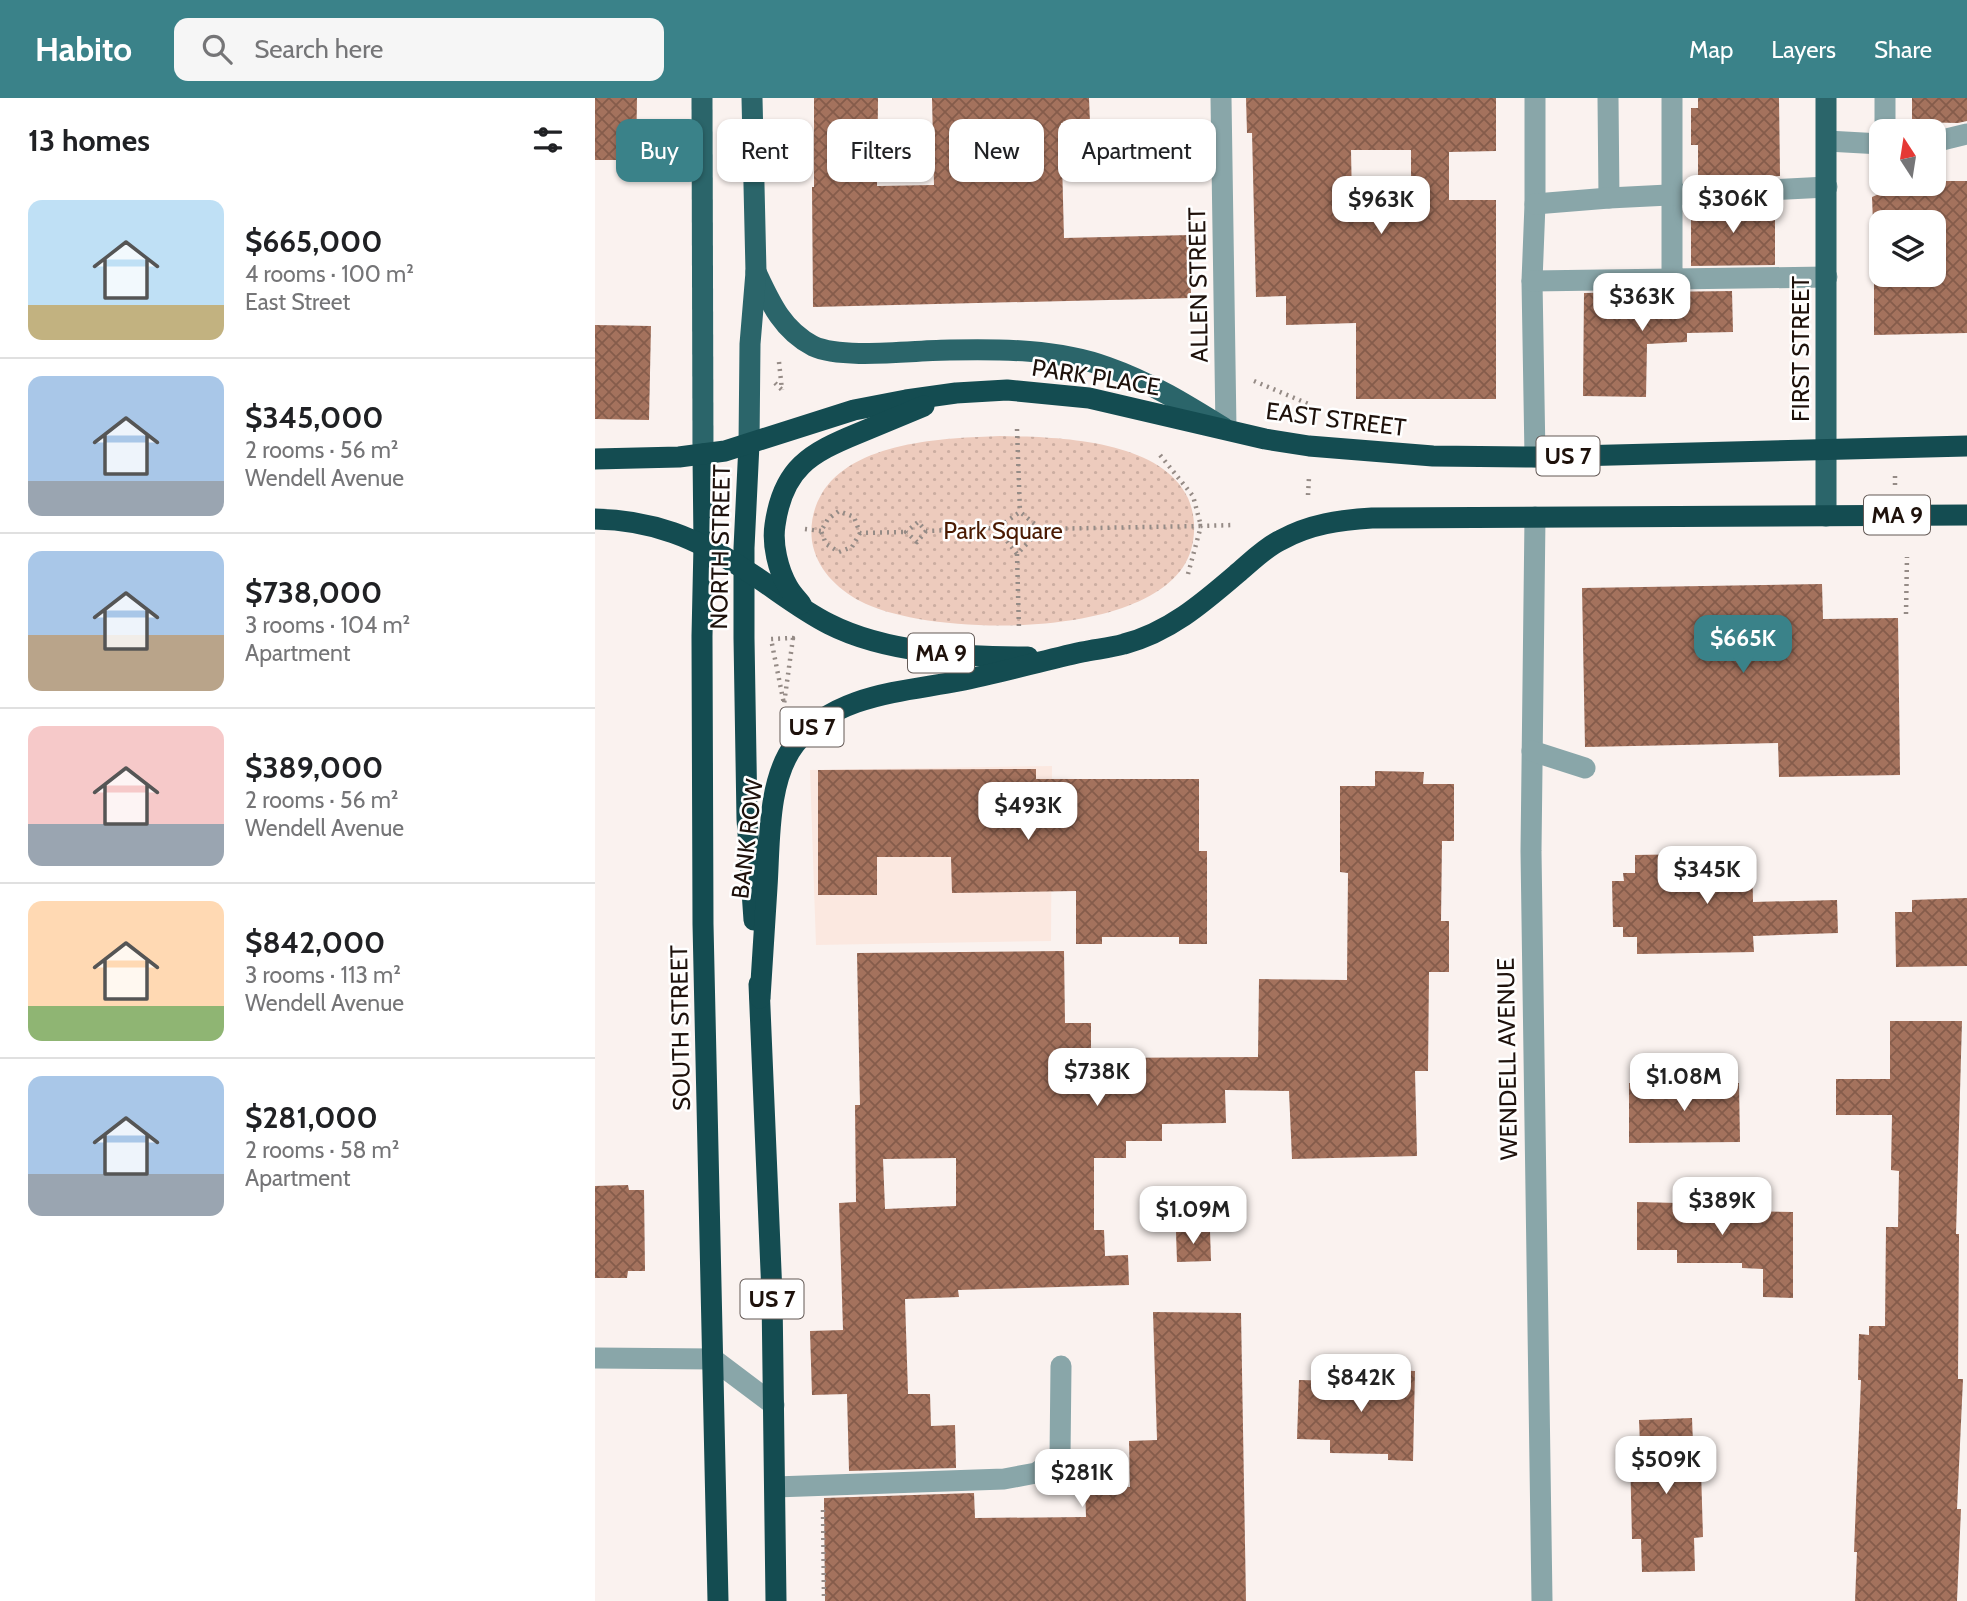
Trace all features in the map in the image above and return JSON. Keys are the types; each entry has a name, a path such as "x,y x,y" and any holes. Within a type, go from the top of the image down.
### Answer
{"highway":[{"name":"PARK PLACE","path":"595,459 666,458 703,454 749,444 854,410 956,393 1007,390 1089,398 1226,429"},
{"name":"PARK PLACE","path":"791,477 804,462 827,446 956,393"},
{"name":"EAST STREET","path":"1226,429 1310,446 1433,456 1535,457 1967,446"},
{"name":"NORTH STREET","path":"749,444 743,569 747,820 760,998"},
{"name":"SOUTH STREET","path":"703,454 703,910 718,1601"},
{"name":"BANK ROW","path":"791,477 778,506 774,535 779,565 788,588 806,611"},
{"name":"MA 9","path":"1826,516 1967,515"},
{"name":"US 7","path":"1535,517 1826,516"},
{"name":"BANK ROW","path":"760,998 774,800 786,758 796,743 825,717 876,696 960,681 1125,644 1167,628 1200,605 1279,540 1307,528 1341,520 1372,518 1535,517"},
{"name":"MA 9","path":"595,519 649,524 676,532 704,545"},
{"name":"BANK ROW","path":"704,545 806,611 856,635 916,649 972,657 1034,657 1082,652"},
{"name":"US 7","path":"760,998 772,1295 776,1601"}],"main road":[{"name":"NORTH STREET","path":"702,98 703,454"},
{"name":"NORTH STREET","path":"749,444 750,344 756,272 752,98"},
{"name":"FIRST STREET","path":"1826,98 1826,516"},
{"name":"EAST STREET","path":"756,272 784,324 814,346 849,354 1012,350 1060,356 1105,366 1138,379 1175,397 1226,429"}],"street":[{"name":"ALLEN STREET","path":"1221,98 1226,429"},
{"path":"1535,98 1532,281 1535,457"},
{"path":"1608,98 1609,198"},
{"path":"1672,98 1672,279"},
{"path":"1885,98 1885,119"},
{"path":"1946,139 1967,134"},
{"path":"1827,141 1869,143"},
{"path":"1946,143 1967,144"},
{"path":"1535,204 1827,187"},
{"path":"1532,281 1827,277"},
{"name":"WENDELL AVENUE","path":"1535,517 1531,851 1542,1601"},
{"path":"1532,751 1585,768"},
{"path":"595,1358 713,1359 774,1405"},
{"path":"775,1487 1004,1479 1036,1472 1060,1457 1061,1366"}],"path":[{"path":"778,354 782,390"},
{"path":"1254,381 1311,405"},
{"path":"1017,429 1020,512 1041,529 1234,525"},
{"path":"1160,455 1193,496 1201,526 1188,574"},
{"path":"1895,473 1895,485"},
{"path":"1308,495 1309,477"},
{"path":"821,531 828,519 839,511 854,517 860,533"},
{"path":"926,531 997,528 1020,512"},
{"path":"860,533 906,532 918,522 926,531"},
{"path":"997,528 1017,554 1019,630"},
{"path":"805,529 821,531"},
{"path":"1017,554 1041,529"},
{"path":"821,531 826,544 839,552 852,547 860,533"},
{"path":"906,532 918,542 926,531"},
{"path":"1906,614 1907,557"},
{"path":"793,638 787,677 784,704 771,639 793,638"},
{"path":"823,1502 824,1601"}],"shaded area":[{"path":"1052,766 1051,941 816,945 810,770"}],"green space":[{"name":"Park Square","path":"1000,436 1077,440 1104,445 1155,464 1174,478 1188,498 1194,530 1191,550 1172,580 1137,602 1092,616 1041,624 987,625 937,622 893,613 860,601 829,577 814,551 811,529 818,500 835,477 854,463 901,446 953,438"}],"building":[{"path":"595,98 637,98 637,119 616,119 616,160 595,160"},
{"path":"814,98 878,98 878,119 827,119 827,182 877,182 877,186 934,185 935,119 932,119 932,98 1089,98 1090,119 1058,119 1058,182 1063,182 1064,238 1190,235 1191,298 813,307"},
{"path":"1246,98 1496,98 1496,151 1449,152 1449,200 1496,200 1496,399 1356,399 1356,323 1286,325 1286,296 1256,297 1252,133 1247,133","holes":["1351,150 1411,150 1411,200 1352,201"]},
{"path":"1698,98 1779,98 1780,176 1698,180 1698,145 1691,145 1691,108 1698,108"},
{"path":"1912,98 1967,98 1967,121 1946,123 1946,119 1912,119"},
{"path":"1946,181 1967,181 1967,333 1874,335 1874,287 1946,287 1946,210 1873,210 1872,197 1946,196"},
{"path":"1775,203 1775,265 1691,266 1691,207"},
{"path":"1732,291 1733,332 1687,333 1687,342 1647,344 1646,397 1583,396 1584,293"},
{"path":"595,325 651,326 649,420 595,419"},
{"path":"1822,584 1823,619 1898,618 1900,775 1779,777 1778,743 1585,747 1582,588"},
{"path":"1036,769 1036,779 1199,779 1199,851 1207,851 1207,944 1179,944 1179,937 1102,937 1102,944 1076,944 1076,891 952,893 951,857 877,857 877,895 818,895 818,770"},
{"path":"1375,771 1424,772 1423,784 1454,784 1454,841 1442,841 1441,921 1449,921 1449,972 1429,972 1428,1071 1415,1071 1417,1156 1292,1159 1289,1091 1225,1090 1226,1123 1162,1124 1162,1141 1126,1141 1126,1158 1094,1158 1094,1230 1104,1230 1105,1256 1128,1255 1129,1285 958,1290 959,1297 905,1299 908,1394 930,1394 931,1426 955,1425 956,1468 849,1471 847,1394 812,1395 810,1331 843,1330 839,1203 856,1202 855,1105 860,1105 857,953 1064,951 1065,1023 1091,1023 1091,1058 1258,1057 1259,979 1347,980 1348,873 1340,872 1340,786 1375,786","holes":["956,1158 956,1206 885,1209 883,1159"]},
{"path":"1752,853 1753,902 1837,900 1838,933 1753,936 1754,952 1637,954 1637,937 1623,937 1623,927 1613,927 1612,881 1624,881 1623,873 1635,873 1635,855"},
{"path":"1967,898 1967,966 1896,967 1895,912 1912,912 1912,900"},
{"path":"1890,1021 1962,1021 1956,1234 1959,1234 1958,1379 1963,1379 1957,1509 1961,1509 1957,1601 1855,1601 1857,1552 1854,1552 1861,1380 1858,1380 1859,1334 1869,1335 1869,1326 1885,1326 1886,1227 1898,1227 1899,1171 1891,1170 1892,1115 1836,1115 1836,1079 1890,1079"},
{"path":"1629,1083 1739,1083 1740,1142 1629,1143"},
{"path":"628,1185 629,1190 644,1190 645,1271 628,1271 627,1278 595,1278 595,1186"},
{"path":"1679,1193 1710,1193 1710,1204 1749,1205 1748,1211 1793,1212 1793,1298 1763,1297 1763,1269 1742,1268 1742,1263 1677,1263 1677,1250 1637,1250 1637,1202 1678,1203"},
{"path":"1210,1231 1211,1261 1177,1262 1176,1232"},
{"path":"1153,1312 1241,1313 1246,1601 825,1601 824,1498 974,1493 975,1518 1086,1517 1085,1486 1130,1487 1129,1441 1157,1440"},
{"path":"1374,1370 1415,1371 1413,1461 1388,1460 1388,1454 1330,1453 1330,1440 1297,1439 1299,1380 1344,1381 1344,1377 1374,1377"},
{"path":"1692,1418 1694,1470 1701,1470 1703,1537 1694,1538 1695,1571 1642,1572 1641,1539 1632,1539 1630,1453 1635,1453 1635,1444 1640,1444 1639,1420"}]}
